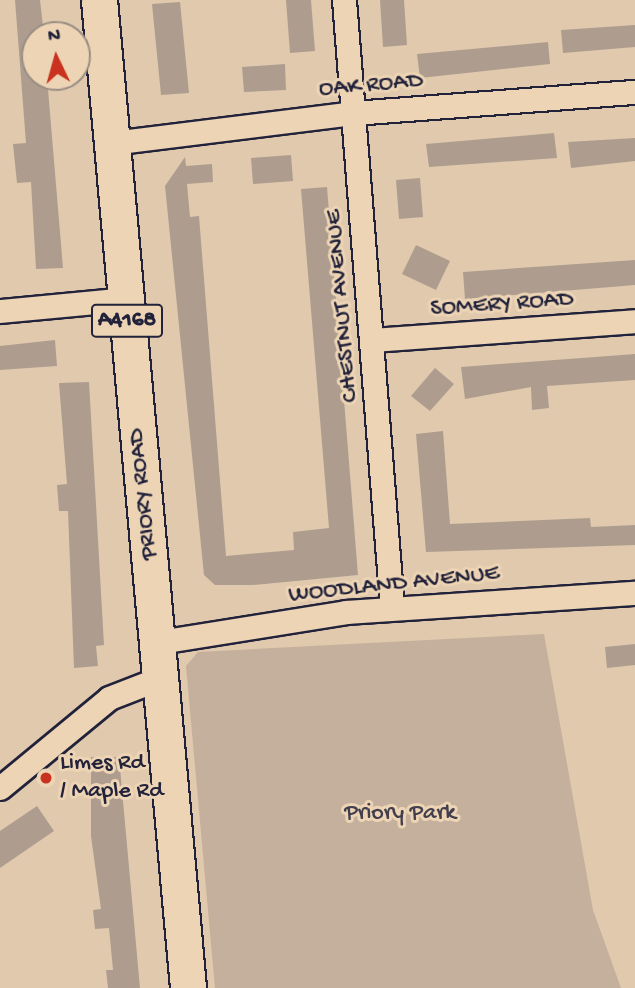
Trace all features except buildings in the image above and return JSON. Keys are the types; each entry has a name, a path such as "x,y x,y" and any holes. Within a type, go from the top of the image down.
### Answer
{"main road":[{"name":"PRIORY ROAD","path":"99,0 125,299 163,677 188,988"}],"street":[{"name":"CHESTNUT AVENUE","path":"344,0 373,340 392,607"},
{"name":"OAK ROAD","path":"112,143 353,113 635,92"},
{"path":"0,311 125,299"},
{"name":"SOMERY ROAD","path":"373,340 635,321"},
{"name":"WOODLAND AVENUE","path":"159,642 392,607 635,593"},
{"path":"0,788 109,698 163,677"}],"green space":[{"name":"Priory Park","path":"544,634 593,910 621,988 215,988 186,666 198,652"}],"place":[{"name":"Limes Rd / Maple Rd","path":"46,778"}]}
